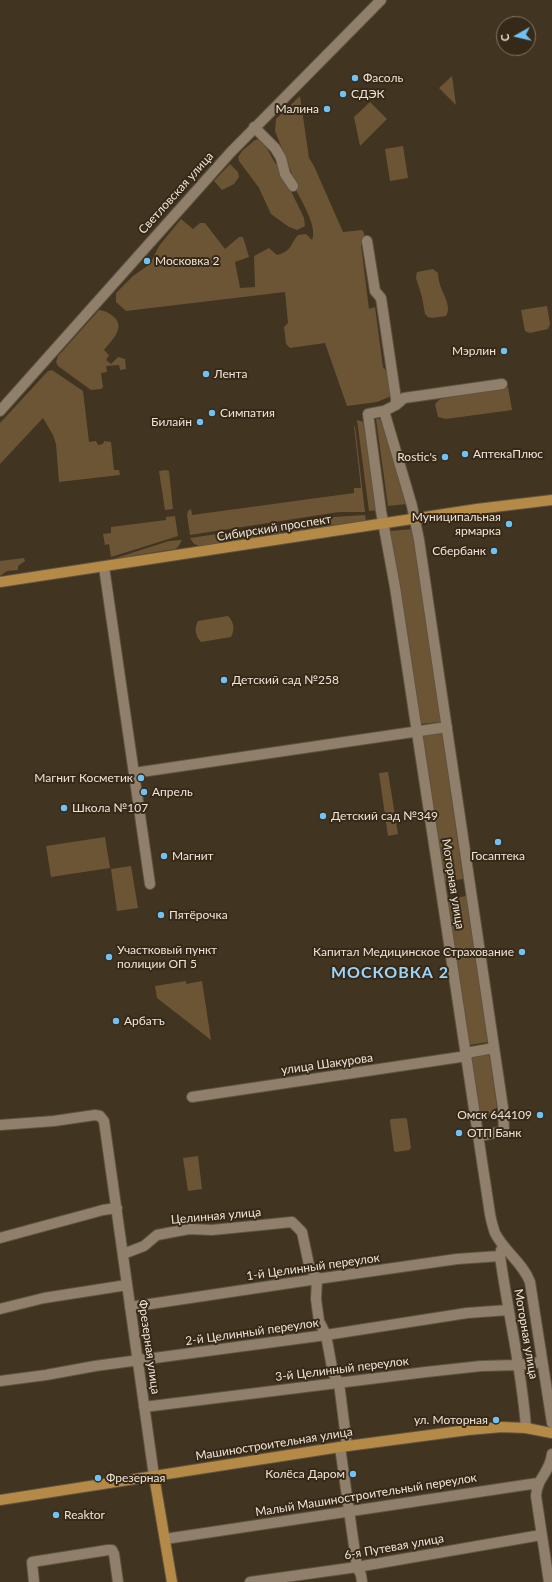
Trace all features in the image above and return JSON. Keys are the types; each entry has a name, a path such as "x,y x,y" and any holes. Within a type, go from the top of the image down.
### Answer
{"main road":[{"name":"Сибирский проспект","path":"0,582 552,500"},
{"name":"Машиностроительная улица","path":"0,1500 343,1447 468,1430 502,1427 526,1428 552,1433"},
{"name":"Фрезерная улица","path":"154,1476 172,1582"}],"street":[{"name":"Светловская улица","path":"0,411 222,161 380,0"},
{"path":"254,127 275,148 281,158 285,174 293,186"},
{"path":"367,241 375,291 381,298 396,405"},
{"path":"384,411 396,405 404,398 502,384"},
{"name":"Моторная улица","path":"479,1136 504,1131 503,1108 415,520 384,411 368,414 490,1214 495,1233 503,1245 527,1273 530,1282 552,1422"},
{"path":"104,567 150,884"},
{"path":"134,773 447,727"},
{"name":"улица Шакурова","path":"192,1097 466,1054 494,1048"},
{"name":"Фрезерная улица","path":"0,1125 54,1121 95,1115 100,1116 104,1121 154,1476"},
{"path":"0,1238 103,1210 117,1208"},
{"name":"Целинная улица","path":"123,1254 144,1246 157,1235 189,1229 224,1229 292,1222 302,1232 309,1265 317,1279"},
{"name":"Моторная улица","path":"503,1245 500,1256 524,1401 526,1428"},
{"name":"1-й Целинный переулок","path":"130,1307 317,1279 457,1260 500,1256"},
{"path":"317,1279 316,1300 319,1321 326,1335 333,1373 339,1383 348,1511 357,1567 362,1582"},
{"path":"0,1309 44,1298 127,1285"},
{"name":"2-й Целинный переулок","path":"0,1381 46,1375 95,1366 326,1335 467,1313 508,1310"},
{"name":"3-й Целинный переулок","path":"144,1407 481,1366 518,1365 542,1362"},
{"path":"549,1582 536,1496 538,1483 549,1466 552,1454"},
{"name":"Малый Машиностроительный переулок","path":"165,1539 538,1483"},
{"name":"6-я Путевая улица","path":"250,1582 357,1567 542,1535"},
{"path":"34,1582 32,1562 112,1550 114,1554 118,1582"}],"shaded area":[{"path":"452,76 456,105 439,88"},
{"path":"300,96 309,158 314,166 343,232 362,230 364,233 365,243 361,245 369,309 375,307 383,367 390,375 393,389 389,397 377,402 347,406 325,343 290,348 286,344 284,327 288,323 285,292 126,311 116,302 116,293 133,276 150,264 159,246 181,219 193,229 200,223 205,223 225,249 239,237 243,237 249,257 235,262 240,288 255,287 254,256 269,248 277,255 285,252 290,248 298,235 306,234 312,240 313,228 311,221 295,188 295,181 275,131 276,119"},
{"path":"370,102 387,119 360,146 354,117"},
{"path":"259,139 263,141 275,163 279,166 304,218 305,226 297,230 289,227 271,214 259,188 239,161 238,157 242,151 255,140"},
{"path":"403,146 408,178 390,181 385,149"},
{"path":"230,164 238,172 239,177 234,184 222,190 214,181"},
{"path":"433,269 438,273 440,285 448,305 448,312 446,316 432,318 425,314 422,297 416,278 417,272"},
{"path":"547,306 550,324 548,329 530,333 525,331 521,310"},
{"path":"99,310 107,312 114,317 118,326 116,334 104,350 109,355 106,360 111,364 118,357 125,359 126,369 120,370 119,365 106,366 107,372 101,373 103,387 101,389 91,390 58,366 56,362 58,356"},
{"path":"52,370 83,391 89,442 96,441 98,445 103,444 104,441 111,442 114,470 119,470 120,475 59,482 56,444 53,435 43,418 0,464 0,423 48,371"},
{"path":"508,387 512,410 446,419 438,417 435,404 440,399"},
{"path":"376,419 381,419 407,504 388,506"},
{"path":"357,420 364,422 378,510 369,511"},
{"path":"354,426 365,512 339,512 190,535 187,515 188,511 191,509 192,515 354,493 354,488 361,488"},
{"path":"159,471 169,471 173,509 165,510"},
{"path":"365,515 366,521 200,546 194,544 190,538 334,517"},
{"path":"175,516 178,536 111,557 109,544 105,545 103,534 111,533 111,527 166,520 166,517"},
{"path":"413,529 441,722 420,724 390,531"},
{"path":"182,540 175,549 137,555 113,561 113,559 169,541"},
{"path":"24,558 25,561 18,566 18,570 7,571 0,576 0,561"},
{"path":"228,616 232,621 233,626 231,637 201,642 197,637 196,632 198,621"},
{"path":"442,730 463,879 442,882 420,733"},
{"path":"388,772 398,834 388,836 379,773"},
{"path":"105,837 110,868 51,877 46,846"},
{"path":"131,866 138,908 117,911 111,869"},
{"path":"467,896 488,1042 469,1045 447,899"},
{"path":"186,981 186,984 202,981 211,1040 157,998 155,986"},
{"path":"489,1054 497,1107 481,1123 471,1057"},
{"path":"391,1119 407,1119 411,1148 409,1150 396,1152 394,1151 390,1121"},
{"path":"198,1156 202,1189 188,1191 183,1158"}],"place":[{"name":"Фасоль","path":"355,78"},
{"name":"СДЭК","path":"343,94"},
{"name":"Малина","path":"327,109"},
{"name":"Московка 2","path":"147,261"},
{"name":"Мэрлин","path":"504,351"},
{"name":"Лента","path":"206,374"},
{"name":"Симпатия","path":"212,413"},
{"name":"Билайн","path":"200,422"},
{"name":"АптекаПлюс","path":"465,454"},
{"name":"Rostic's","path":"445,457"},
{"name":"Муниципальная ярмарка","path":"509,524"},
{"name":"Сбербанк","path":"494,551"},
{"name":"Детский сад №258","path":"224,680"},
{"name":"Магнит Косметик","path":"141,778"},
{"name":"Апрель","path":"144,792"},
{"name":"Школа №107","path":"64,808"},
{"name":"Детский сад №349","path":"323,816"},
{"name":"Госаптека","path":"498,842"},
{"name":"Магнит","path":"164,856"},
{"name":"Пятёрочка","path":"161,915"},
{"name":"Капитал Медицинское Страхование","path":"522,952"},
{"name":"Участковый пункт полиции ОП 5","path":"109,957"},
{"name":"Арбатъ","path":"116,1021"},
{"name":"Омск 644109","path":"540,1115"},
{"name":"ОТП Банк","path":"459,1133"},
{"name":"ул. Моторная","path":"496,1420"},
{"name":"Колёса Даром","path":"353,1474"},
{"name":"Фрезерная","path":"98,1478"},
{"name":"Reaktor","path":"56,1515"}],"district":[{"name":"МОСКОВКА 2","path":"390,973"}]}
